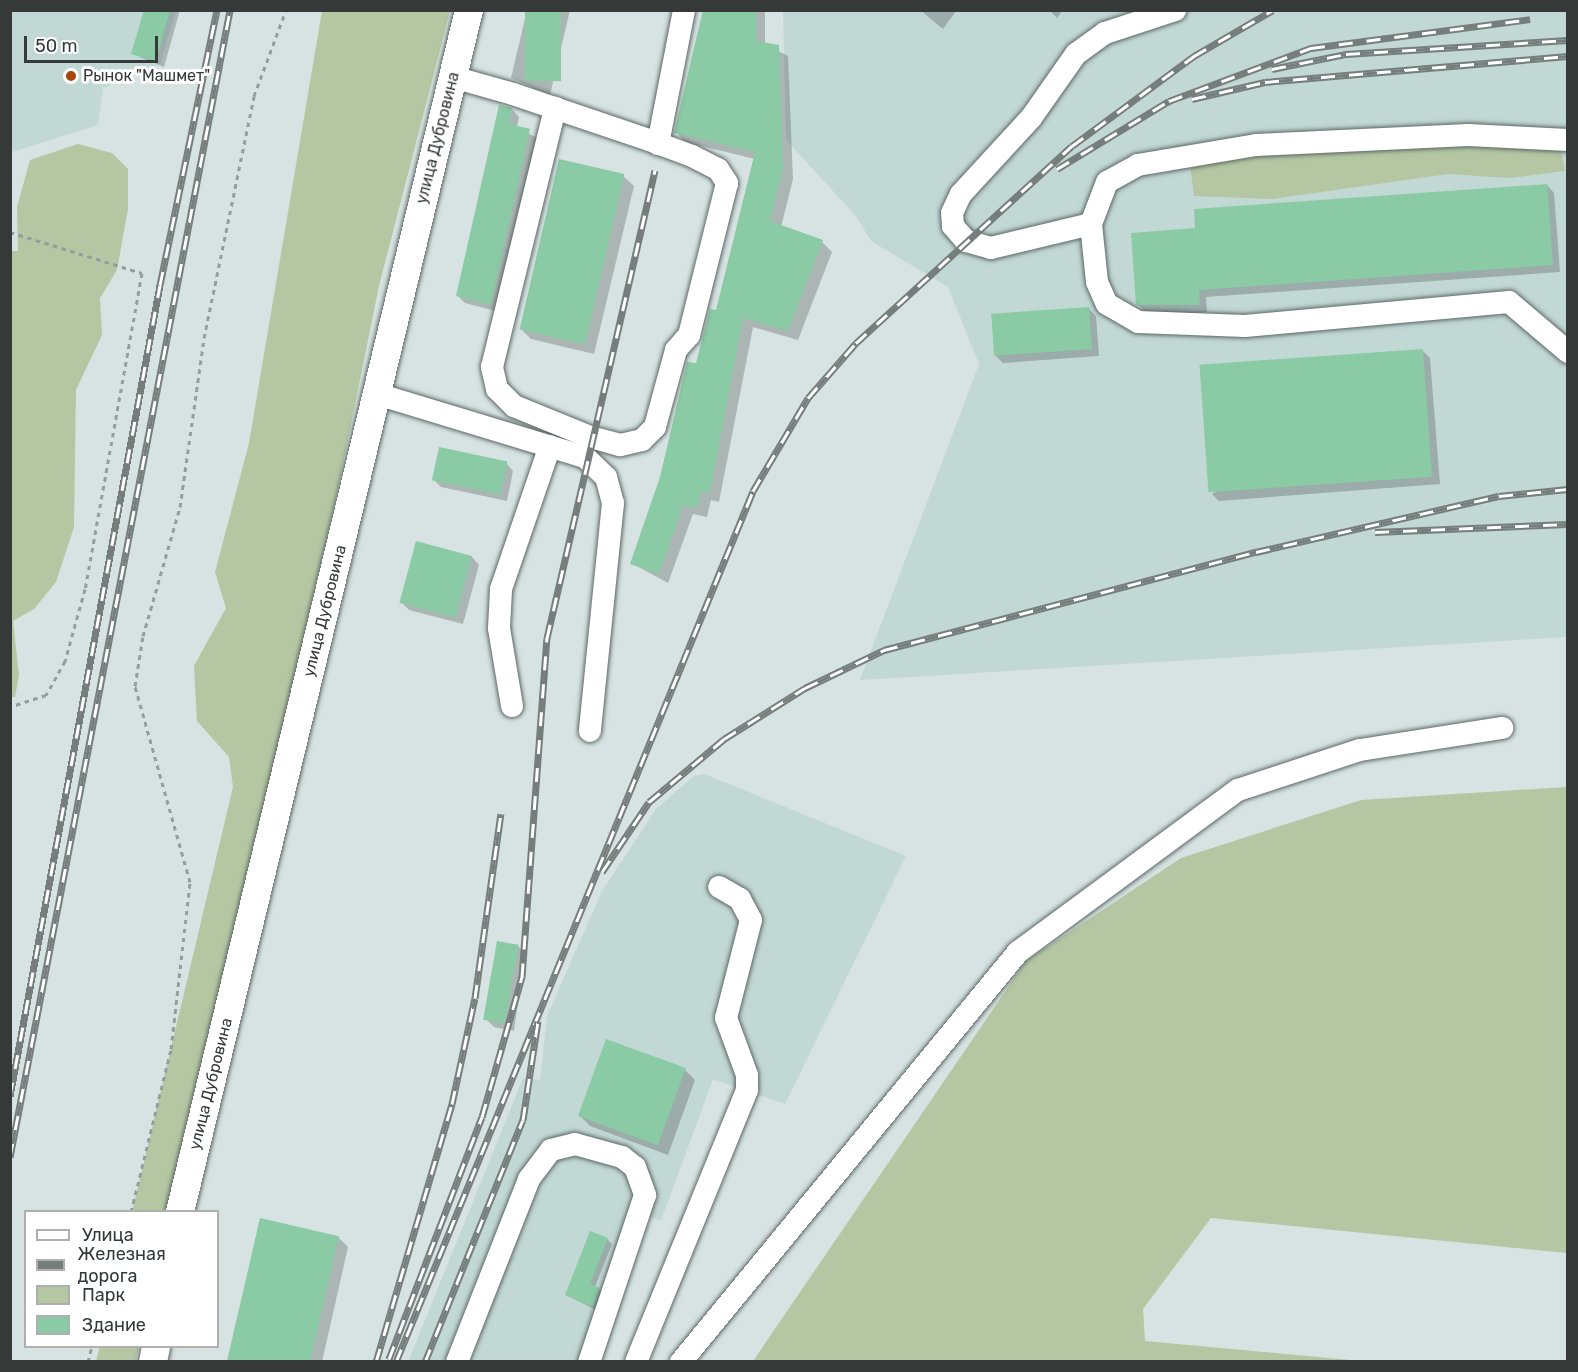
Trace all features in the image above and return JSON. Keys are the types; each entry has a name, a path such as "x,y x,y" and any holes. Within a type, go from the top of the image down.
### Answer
{"main road":[{"name":"улица Дубровина","path":"180,1210 469,10"}],"street":[{"path":"658,144 684,10"},
{"path":"1091,224 991,248 966,241 953,226 952,213 961,194 1031,118 1076,54 1105,33 1175,10"},
{"path":"453,77 555,108 658,144 718,169 727,183 689,334 676,350 655,427 642,440 620,445 514,406 497,389 492,367 555,108"},
{"path":"1568,140 1468,135 1256,145 1138,165 1107,182 1091,224 1097,282 1107,304 1138,322 1245,326 1509,302 1568,352"},
{"path":"377,394 585,457 606,477 613,503 590,731"},
{"path":"512,706 499,628 501,589 550,446"},
{"path":"681,1362 1018,952 1238,790 1360,750 1502,728"},
{"path":"636,1362 747,1090 747,1075 726,1018 752,920 740,899 719,887"},
{"path":"457,1362 529,1179 551,1150 575,1144 622,1157 635,1167 645,1195 643,1214 589,1362"}],"path":[{"path":"131,1210 171,1049 190,882 135,686 143,636 180,507 204,338 254,96 286,10"},
{"path":"10,232 142,273 85,589 65,661 46,695 10,707"}],"shaded area":[{"name":"Рынок \"Машмет\"","path":"11,11 176,11 160,64 103,88 98,125 12,152"},
{"path":"783,11 1567,11 1567,637 860,680 979,364 948,287 871,241 856,216 786,140"},
{"path":"704,774 906,856 785,1104 713,1079 661,1221 635,1212 581,1361 408,1362 523,1078 540,1080 547,1016 602,891 656,809 694,776"}],"green space":[{"path":"322,11 450,11 379,286 337,493 172,1210 132,1210 233,787 229,757 197,721 194,666 226,608 215,572 249,443"},
{"path":"78,144 112,153 128,169 128,209 117,270 100,298 102,335 76,390 74,527 56,582 34,609 13,621 19,675 15,697 10,697 11,251 18,251 17,207 30,160"},
{"path":"1560,144 1565,171 1509,178 1448,174 1272,199 1194,196 1190,165 1259,152"},
{"path":"1567,787 1567,1253 1211,1218 1143,1309 1145,1341 1361,1361 753,1361 1026,961 1181,858 1361,800"},
{"path":"99,1348 139,1348 135,1361 96,1361"}],"building":[{"path":"144,10 170,10 156,61 131,54"},
{"path":"525,10 561,10 561,81 525,81"},
{"path":"703,10 756,10 756,41 779,45 783,168 770,221 823,240 788,331 743,318 710,493 701,491 697,508 683,505 659,574 630,564 660,477 687,362 696,363 710,309 716,310 755,152 674,133"},
{"path":"499,105 512,108 509,124 530,129 491,305 456,296"},
{"path":"559,159 624,174 585,345 520,330"},
{"path":"1547,184 1553,265 1199,290 1200,305 1136,305 1131,233 1195,228 1194,209"},
{"path":"1089,307 1092,349 994,356 991,314"},
{"path":"1423,349 1432,477 1208,492 1200,365"},
{"path":"439,447 507,462 500,495 432,480"},
{"path":"416,541 472,556 455,618 399,603"},
{"path":"497,941 519,945 505,1024 483,1020"},
{"path":"606,1039 686,1068 658,1145 578,1116"},
{"path":"260,1218 339,1236 310,1362 227,1362"},
{"path":"590,1231 608,1238 590,1284 600,1288 593,1307 565,1295"}],"railway":[{"path":"10,1096 160,285 217,10"},
{"path":"10,1157 230,10"},
{"path":"396,1362 753,491 808,398 856,343 1072,146 1194,56 1273,10"},
{"path":"1057,169 1169,101 1311,48 1530,19"},
{"path":"1272,69 1346,54 1568,40"},
{"path":"1192,99 1265,82 1568,56"},
{"path":"389,1359 482,1117 522,977 547,638 655,170"},
{"path":"602,872 649,802 724,739 805,688 884,650 1256,552 1499,496 1568,489"},
{"path":"1375,532 1568,524"},
{"path":"376,1362 452,1104 475,998 501,814"},
{"path":"425,1362 523,1120 538,1021"}],"place":[{"name":"Рынок \"Машмет\"","path":"71,76"}]}
